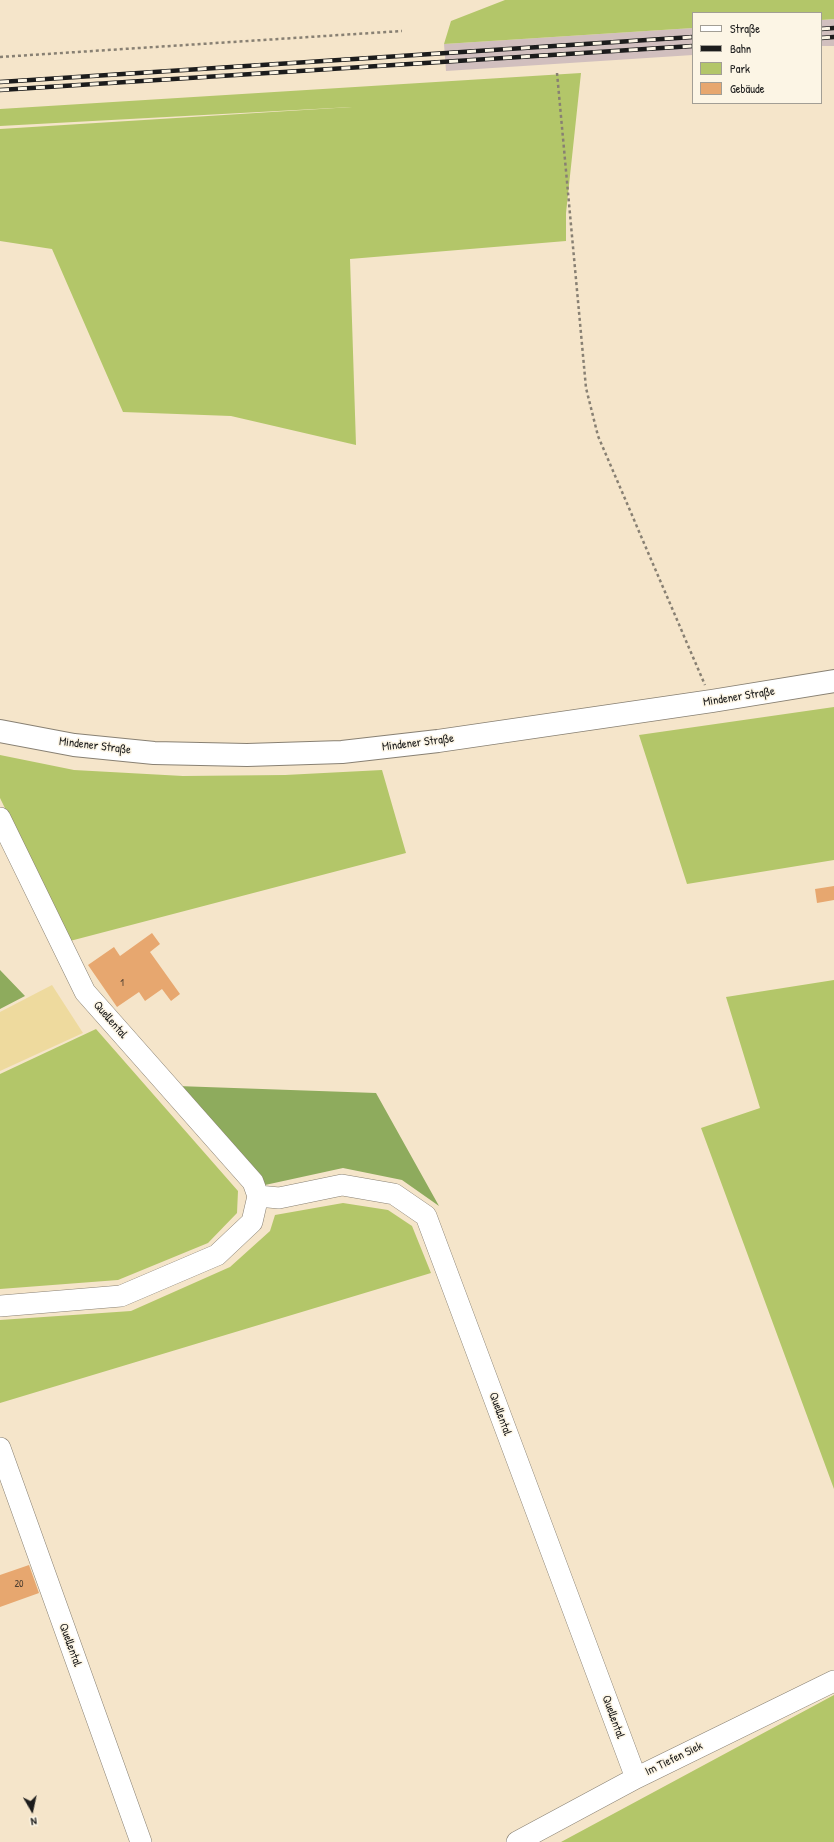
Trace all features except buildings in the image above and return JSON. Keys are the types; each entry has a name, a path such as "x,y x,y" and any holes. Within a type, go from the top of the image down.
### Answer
{"main road":[{"name":"Mindener Straße","path":"0,731 74,745 154,753 247,755 342,752 438,741 712,701 834,681"}],"street":[{"name":"Quellental","path":"0,818 85,992 253,1182 258,1196 278,1198 342,1185 394,1194 426,1216 636,1778"},
{"path":"0,1306 121,1296 197,1264 218,1255 252,1222 258,1196"},
{"name":"Quellental","path":"0,1448 141,1842"},
{"name":"Im Tiefen Siek","path":"517,1842 636,1778 834,1681"}],"path":[{"path":"0,57 402,31"},
{"path":"557,73 586,388 601,444 712,701"}],"shaded area":[{"path":"834,19 834,46 822,46 822,20"},
{"path":"692,28 692,55 446,71 444,44"}],"green space":[{"path":"505,0 834,0 834,19 822,20 822,12 692,12 692,28 444,44 451,21"},
{"path":"581,73 566,213 566,241 350,259 356,445 231,416 123,412 52,249 0,241 0,129 352,107 0,126 0,109"},
{"path":"834,707 834,860 687,884 639,735"},
{"path":"0,755 74,770 183,776 285,775 382,770 406,853 70,941 0,798"},
{"path":"0,970 25,996 0,1009"},
{"path":"834,980 834,1489 701,1128 760,1108 726,997"},
{"path":"96,1029 238,1191 237,1213 208,1243 118,1280 0,1289 0,1074"},
{"path":"177,1086 376,1093 439,1206 402,1180 343,1168 265,1185"},
{"path":"343,1203 388,1210 412,1226 431,1273 0,1403 0,1320 131,1311 230,1267 270,1231 275,1215"},
{"path":"834,1695 834,1842 561,1842"}],"sand":[{"path":"52,985 83,1033 0,1071 0,1012"}],"railway":[{"path":"822,29 834,28"},
{"path":"0,82 692,37"},
{"path":"822,38 834,37"},
{"path":"0,90 692,46"}]}
